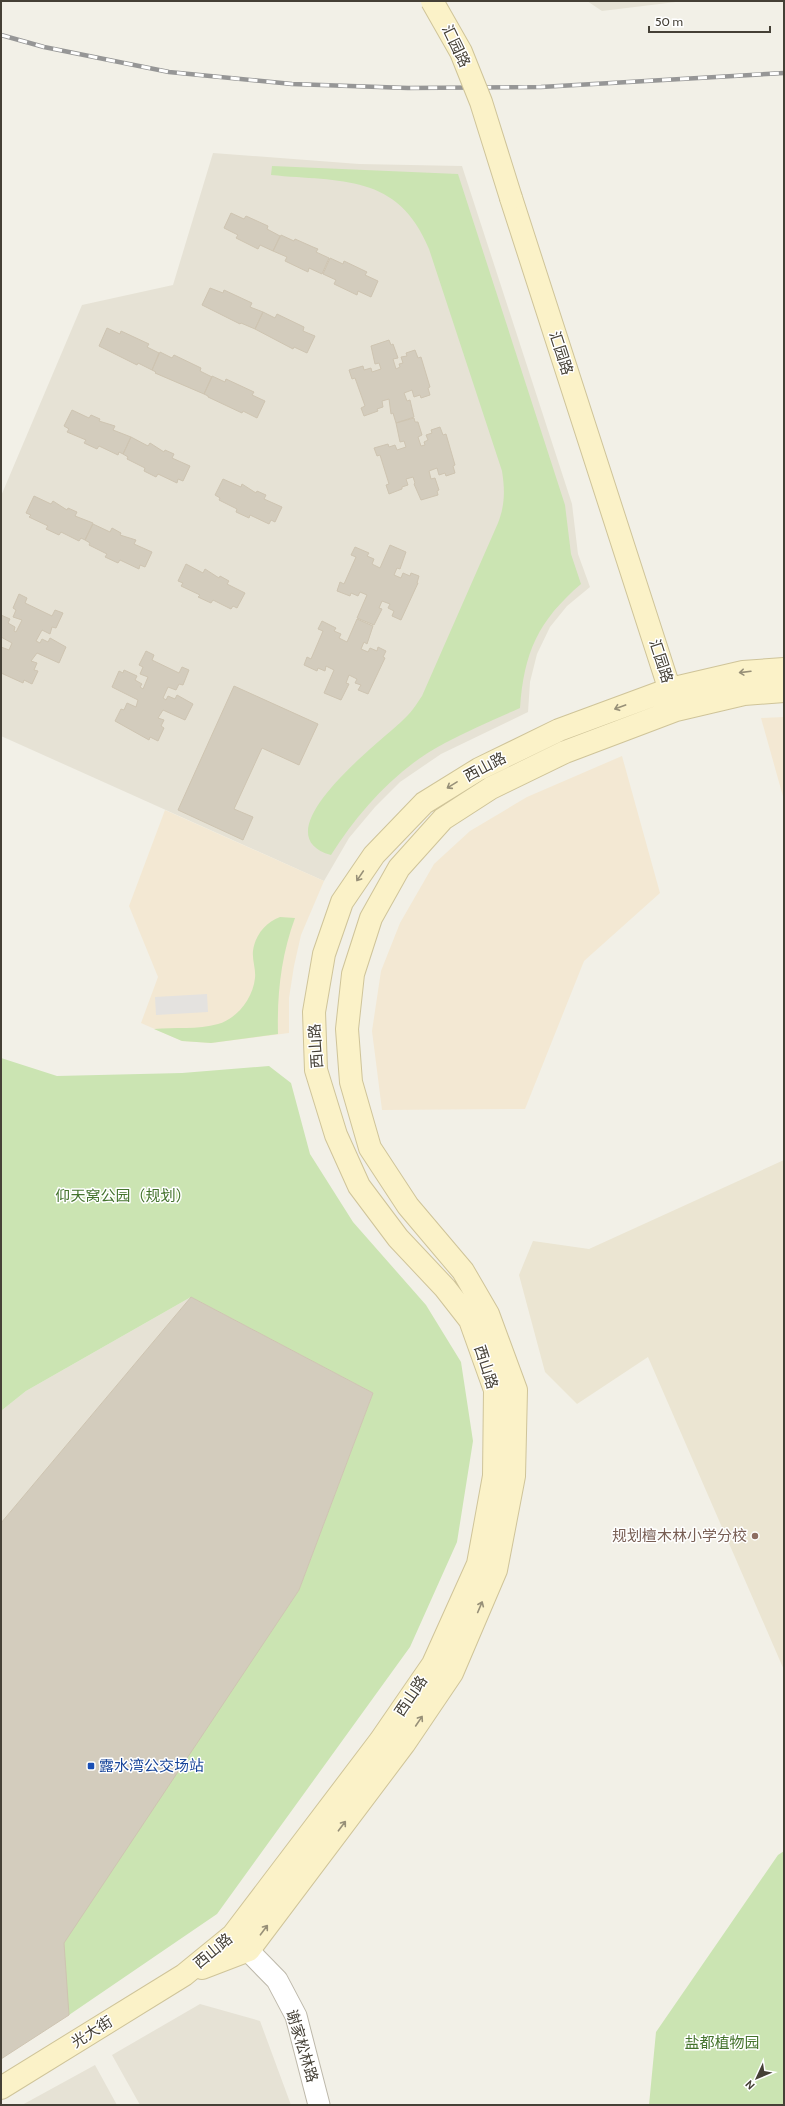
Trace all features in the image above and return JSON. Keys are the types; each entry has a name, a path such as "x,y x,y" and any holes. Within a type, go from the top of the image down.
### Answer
{"main road":[{"name":"汇园路","path":"432,1 461,52 475,88 676,710"},
{"name":"西山路","path":"184,1975 233,1935 380,1742 432,1664 478,1564 494,1476 495,1390 470,1320 445,1288 398,1238 359,1186 336,1135 316,1070 314,1012 324,954 340,908 374,855 424,803 479,768 559,730 670,689 743,672 784,669"},
{"name":"西山路","path":"184,1975 249,1950 404,1744 452,1674 496,1570 514,1476 516,1390 488,1314 463,1271 408,1206 370,1148 351,1082 347,1029 353,974 371,918 399,868 443,819 491,788 565,752 676,710 744,694 784,691"},
{"name":"光大街","path":"1,2088 184,1975"}],"street":[{"name":"谢家松林路","path":"233,1935 277,1980 296,2016 319,2105"}],"shaded area":[{"path":"587,1 684,1 602,11"},
{"path":"213,153 359,164 462,166 572,504 578,554 590,587 567,606 550,627 537,654 530,682 528,712 441,754 400,782 375,807 349,838 324,881 1,736 1,496 82,305 173,285"},
{"path":"784,717 784,800 761,718"},
{"path":"622,756 660,893 584,961 525,1109 382,1110 372,1031 381,971 400,923 434,864 470,831 527,797"},
{"path":"165,810 324,881 301,935 289,998 289,1033 211,1043 182,1041 141,1023 158,977 129,906"},
{"path":"207,994 208,1012 156,1015 155,997"},
{"name":"规划檀木林小学分校","path":"784,1160 784,1670 648,1357 577,1404 545,1372 519,1275 533,1241 589,1249"},
{"path":"191,1297 1,1523 1,1411 26,1391"},
{"path":"200,2004 260,2021 291,2105 140,2105 112,2055"},
{"path":"95,2065 117,2105 22,2105"}],"green space":[{"path":"272,166 458,174 565,505 571,554 581,584 554,611 536,639 525,670 520,708 454,738 411,764 367,807 354,822 331,855 312,844 308,828 316,808 332,787 352,766 406,717 422,696 498,523 503,504 504,485 502,471 429,249 416,224 401,206 384,194 365,186 344,181 271,175"},
{"path":"280,917 295,918 283,961 278,1004 278,1034 211,1043 182,1041 154,1029 210,1026 232,1018 238,1013 243,1007 254,986 255,975 253,951 256,940 262,930 270,922"},
{"name":"仰天窝公园（规划）","path":"1,1058 57,1076 182,1073 269,1066 291,1083 310,1154 353,1222 426,1305 461,1362 473,1441 457,1542 410,1647 217,1914 69,2015 60,1945 299,1590 373,1393 191,1297 26,1391 1,1411"},
{"name":"盐都植物园","path":"784,1851 784,2105 649,2105 656,2032 778,1855"}],"building":[{"path":"231,213 244,219 246,216 268,226 267,229 280,236 273,251 260,245 258,249 236,238 238,235 224,228"},
{"path":"281,235 294,241 295,239 318,249 316,252 329,258 322,274 309,268 308,272 285,261 287,257 273,251"},
{"path":"330,258 343,264 344,261 367,272 365,275 378,281 371,297 358,291 357,295 334,284 336,280 323,274"},
{"path":"210,288 223,293 224,290 252,303 250,307 263,312 255,329 241,323 240,324 202,305"},
{"path":"263,312 275,318 277,314 304,327 303,331 315,336 307,353 294,347 293,349 255,329"},
{"path":"107,328 120,334 121,331 149,344 147,347 159,353 152,370 138,363 137,365 99,346"},
{"path":"389,340 391,345 393,344 398,358 393,359 396,369 400,367 399,364 403,363 401,357 407,356 406,353 415,350 418,358 421,357 430,387 428,388 430,395 421,398 420,395 414,397 412,390 404,393 407,401 410,400 414,417 396,423 393,413 391,414 389,399 382,401 383,407 377,409 378,411 364,416 361,408 365,406 355,378 352,379 349,370 363,366 364,370 371,368 372,372 381,369 379,363 375,364 371,346"},
{"path":"160,352 172,358 174,355 201,368 200,371 212,377 204,394 155,373 156,372 152,370"},
{"path":"212,376 225,382 226,379 254,392 252,395 265,401 257,418 243,411 242,413 204,394"},
{"path":"72,410 89,418 91,415 100,419 99,421 115,426 113,430 131,437 123,454 119,452 118,455 99,446 97,449 84,443 86,440 67,432 69,429 64,426"},
{"path":"414,418 415,422 418,422 422,435 418,437 421,446 425,445 424,442 428,440 426,435 432,433 431,430 440,427 443,435 446,434 455,465 453,466 455,473 446,476 445,473 439,475 437,468 429,471 431,479 435,478 439,490 437,491 438,495 421,500 414,484 413,477 406,479 408,485 389,494 386,485 389,484 380,455 377,456 374,448 388,444 389,447 395,445 397,450 406,447 404,441 400,442 396,423"},
{"path":"131,437 148,446 150,443 164,452 165,450 174,454 172,458 190,466 183,481 178,479 177,483 158,474 156,477 144,471 145,468 127,459 128,457 123,454"},
{"path":"223,479 241,487 242,484 256,493 257,491 266,495 264,499 282,507 275,522 271,520 269,524 250,515 249,518 236,512 237,509 219,500 220,498 215,495"},
{"path":"34,496 51,504 53,501 67,510 68,508 77,512 75,516 93,523 85,540 81,538 79,541 61,532 59,535 46,529 48,526 29,517 31,515 26,513"},
{"path":"93,524 110,532 112,528 121,533 120,535 136,540 134,544 152,552 145,567 140,565 139,569 120,560 118,563 105,557 107,554 89,545 90,543 85,540"},
{"path":"390,545 406,552 400,569 397,568 394,575 401,578 403,573 410,576 411,573 419,576 418,583 401,620 392,616 394,611 388,608 390,604 382,601 379,608 382,609 374,625 357,618 367,595 360,592 358,596 351,593 350,596 337,591 340,582 344,584 356,557 351,555 355,547 369,553 367,556 374,559 372,564 380,568"},
{"path":"186,564 203,573 205,569 219,578 220,576 229,581 227,584 245,593 237,608 233,606 231,609 213,600 211,603 198,597 200,595 181,586 183,583 178,581"},
{"path":"19,594 27,598 25,603 52,616 55,610 63,613 56,628 52,627 50,634 42,630 36,641 40,643 42,639 48,642 50,638 66,647 59,663 37,653 31,661 37,663 34,670 38,671 32,684 24,680 23,683 1,673 1,647 9,650 12,643 1,637 1,615 10,619 8,623 15,627 14,631 16,632 22,620 13,617 16,610 13,608"},
{"path":"357,619 373,626 367,644 364,642 361,649 368,652 370,648 377,651 378,647 386,651 383,657 385,658 368,694 358,690 361,685 355,683 357,679 349,675 346,683 349,684 341,700 324,693 334,670 326,666 325,671 318,668 317,671 304,665 307,657 311,659 323,631 318,629 322,621 336,628 334,631 341,634 339,638 347,642"},
{"path":"146,651 154,655 152,660 179,673 182,667 189,670 183,685 179,684 176,690 168,687 163,698 166,700 168,696 175,699 177,695 193,704 185,720 163,710 158,718 164,720 161,726 164,728 158,741 150,737 149,740 115,721 121,709 124,710 127,703 136,707 138,700 112,687 119,671 123,673 124,670 137,676 135,680 142,684 140,687 143,689 148,677 140,674 143,667 139,665"},
{"path":"234,686 318,724 299,765 262,748 234,809 253,817 243,840 178,810"},
{"name":"露水湾公交场站","path":"191,1297 373,1393 299,1590 64,1943 69,2015 1,2059 1,1523"}],"railway":[{"path":"1,35 44,47 169,72 292,84 408,88 541,87 784,73"}],"place":[{"name":"规划檀木林小学分校","path":"755,1536"},
{"name":"露水湾公交场站","path":"91,1766"}]}
